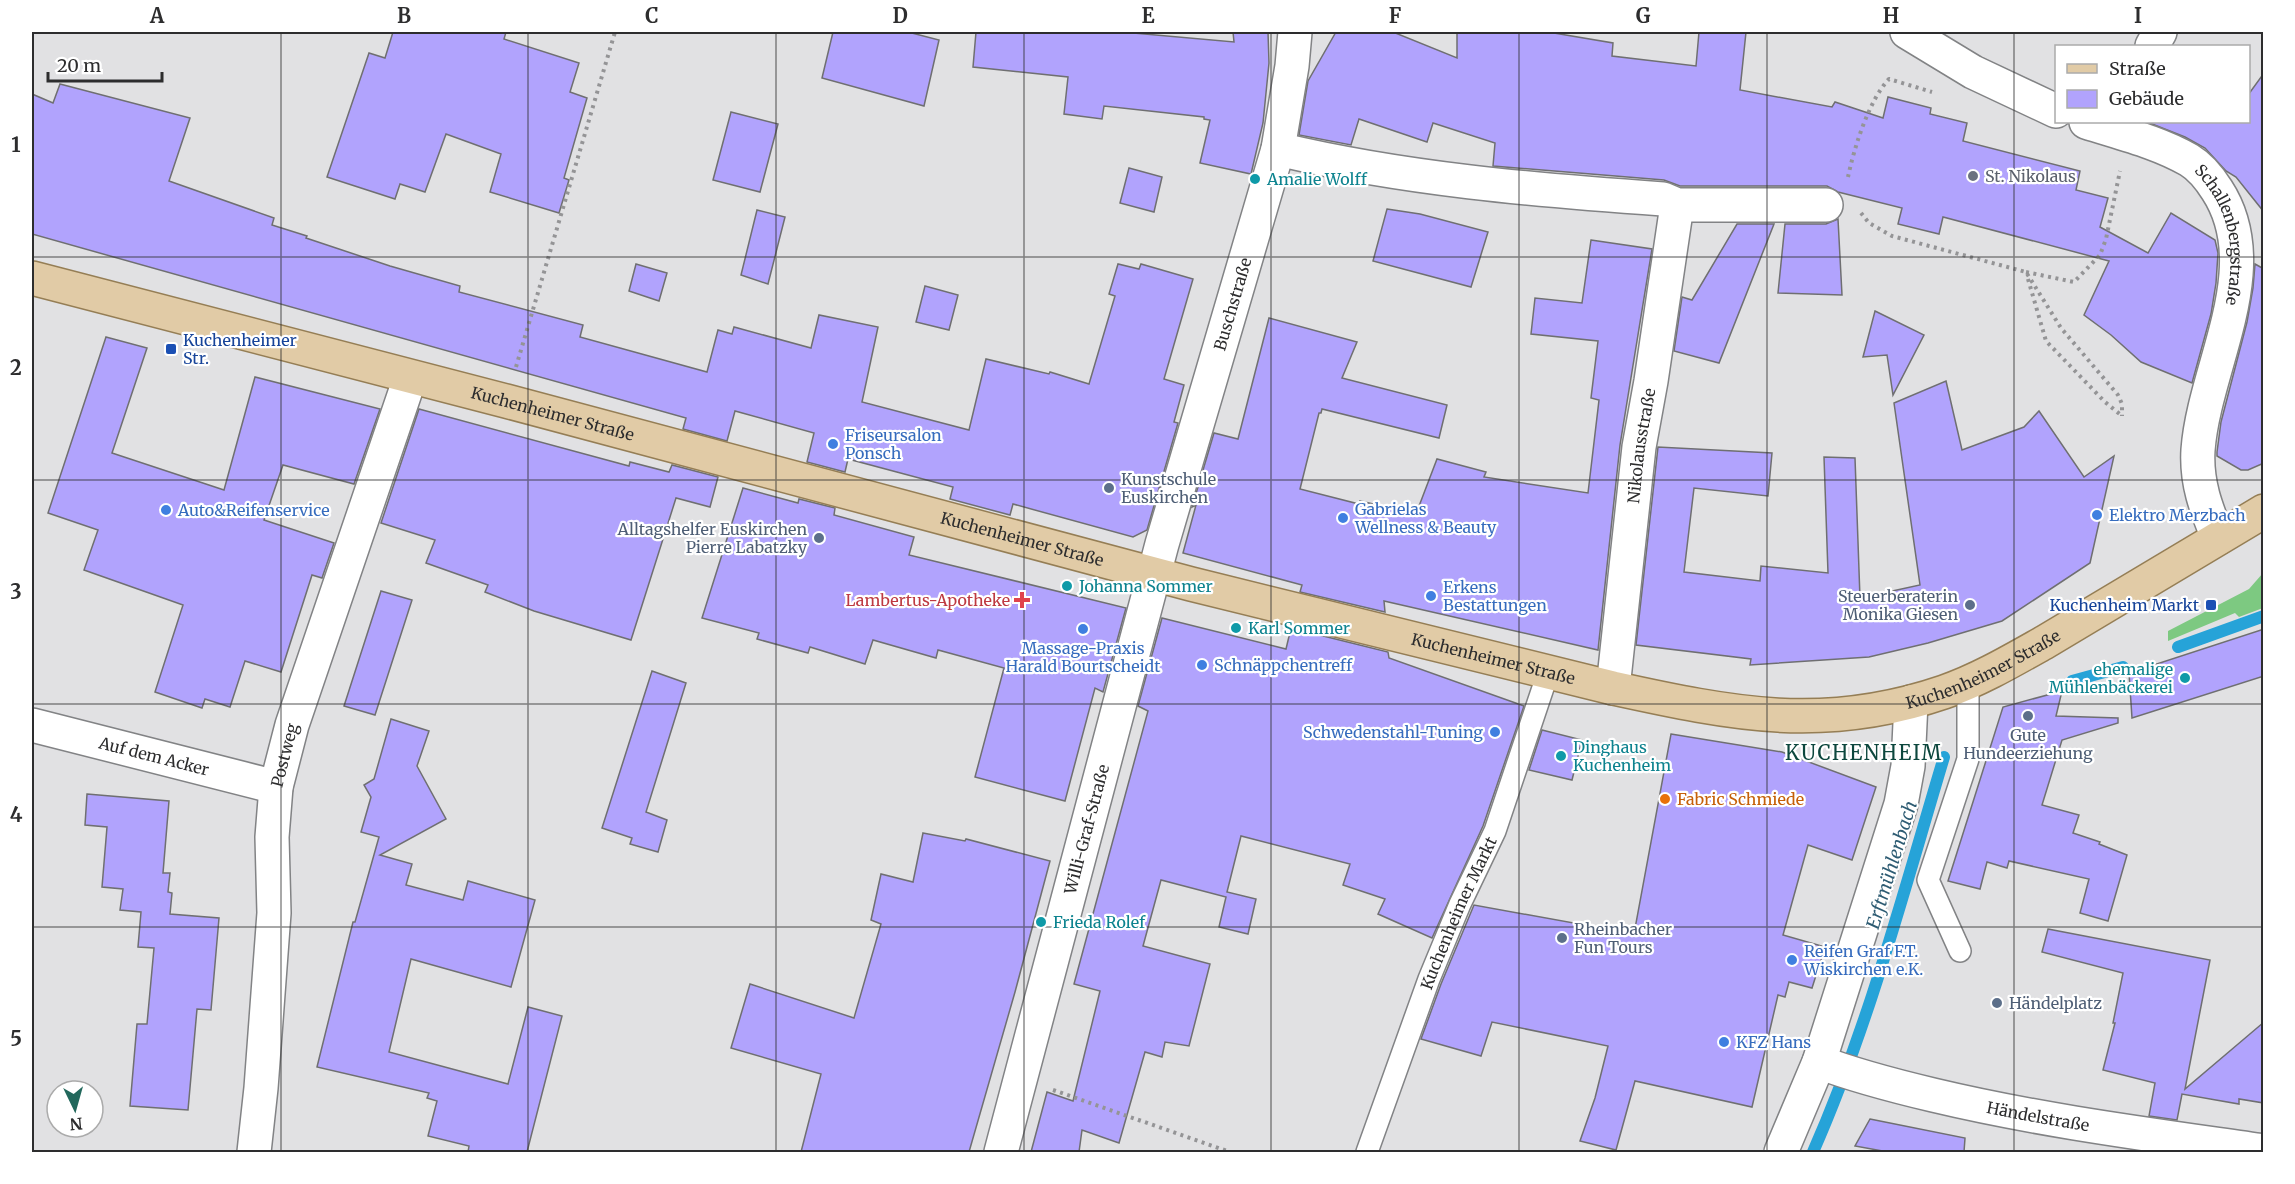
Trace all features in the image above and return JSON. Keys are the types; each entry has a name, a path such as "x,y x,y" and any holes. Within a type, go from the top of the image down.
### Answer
{"main road":[{"name":"Kuchenheimer Straße","path":"32,278 1154,573 1548,673 1674,702 1764,715 1835,716 1880,710 1968,682 2045,642 2264,511"}],"street":[{"name":"Buschstraße","path":"1154,573 1278,149 1292,66 1295,32"},
{"path":"1907,32 1973,72 2055,111"},
{"name":"Schallenbergstraße","path":"2104,124 2189,160 2214,185 2228,206 2234,226 2237,246 2228,326 2209,393 2198,448 2198,475 2202,500 2218,538"},
{"path":"1278,149 1347,164 1475,183 1663,200 1677,205 1840,205"},
{"name":"Nikolausstraße","path":"1613,688 1639,447 1677,205"},
{"name":"Postweg","path":"254,1152 274,913 272,837 276,787 292,725 410,378"},
{"name":"Willi-Graf-Straße","path":"1001,1152 1154,573"},
{"path":"1781,1152 1837,1068 1901,804 1908,766 1911,702"},
{"name":"Auf dem Acker","path":"32,725 276,787"},
{"name":"Händelstraße","path":"1837,1068 1987,1108 2264,1151"}],"lane":[{"name":"Kuchenheimer Markt","path":"1367,1152 1429,979 1460,904 1495,831 1548,673"},
{"path":"1960,951 1928,880 1968,759 1968,682"}],"path":[{"path":"506,401 615,32"},
{"path":"1848,181 1859,139 1880,89 1889,79 1939,94"},
{"path":"1840,205 1892,236 2026,272 2074,282 2100,255 2106,239 2121,166"},
{"path":"2026,272 2066,333 2118,395 2122,404 2122,416 2105,402 2046,341 2026,272"},
{"path":"1021,1079 1230,1152"}],"green space":[{"path":"2263,573 2263,608 2239,617 2235,613 2168,641 2168,631 2249,589"}],"building":[{"path":"393,32 506,32 504,39 579,63 570,92 587,98 564,178 569,180 559,213 490,192 501,154 446,134 425,192 400,184 395,199 327,177 369,53 385,58"},
{"path":"833,32 908,32 939,40 924,106 822,78"},
{"path":"976,32 1122,32 1234,42 1233,32 1268,32 1269,63 1263,123 1251,174 1200,163 1210,120 1204,117 1104,106 1102,119 1064,114 1068,77 973,67"},
{"path":"1336,32 1393,32 1457,58 1457,32 1548,32 1613,43 1612,56 1696,66 1699,32 1746,32 1740,90 1832,107 1835,102 1883,118 1888,97 1931,108 1930,114 1967,123 1963,141 2080,171 2076,190 2108,198 2100,227 2148,253 2171,213 2215,240 2218,253 2216,283 2211,314 2192,383 2141,362 2084,315 2109,261 1943,217 1939,234 1898,224 1902,208 1838,192 1827,186 1680,186 1664,180 1493,166 1495,143 1433,123 1427,142 1359,119 1351,145 1299,135 1308,81"},
{"path":"2264,73 2264,212 2236,177 2226,171 2205,148 2185,137 2150,123 2250,123 2250,92"},
{"path":"60,84 190,118 169,181 274,218 272,225 307,236 306,238 460,286 459,292 583,325 580,337 707,372 718,330 732,334 734,327 811,348 819,315 878,327 862,402 969,430 986,359 1049,374 1050,372 1089,384 1115,296 1109,294 1118,264 1139,269 1141,264 1193,279 1164,379 1184,385 1174,422 1178,423 1147,530 1133,537 1013,504 1010,515 950,499 953,487 848,459 845,472 807,462 814,433 735,411 727,441 683,429 686,418 32,234 32,94 53,103"},
{"path":"731,112 778,124 760,192 713,180"},
{"path":"1129,168 1162,177 1154,212 1120,203"},
{"path":"1387,209 1420,214 1488,232 1471,287 1373,261"},
{"path":"757,210 785,217 768,284 741,275"},
{"path":"1838,219 1842,295 1778,293 1785,224 1826,224"},
{"path":"1737,224 1774,224 1719,363 1674,351 1682,297 1692,300"},
{"path":"1591,240 1652,249 1620,445 1598,650 1384,601 1385,612 1300,592 1302,585 1183,553 1196,505 1192,507 1214,433 1238,439 1269,318 1357,342 1342,378 1447,405 1439,438 1322,409 1319,413 1300,489 1359,504 1360,501 1416,514 1437,459 1486,472 1484,477 1588,493 1599,400 1591,398 1598,341 1531,334 1535,298 1582,303"},
{"path":"636,264 667,273 659,301 629,291"},
{"path":"2255,264 2264,269 2264,463 2248,470 2241,470 2217,456 2217,452 2221,422 2247,322"},
{"path":"925,286 958,295 949,330 916,322"},
{"path":"1875,311 1924,335 1893,395 1887,355 1863,357"},
{"path":"106,337 147,348 112,453 224,490 255,377 380,409 354,484 283,465 264,520 334,543 322,578 312,575 281,672 245,661 230,707 205,699 202,708 155,692 183,605 84,570 98,530 48,513"},
{"path":"1946,381 1962,450 2024,427 2039,411 2084,477 2114,456 2090,563 2002,621 1928,643 1869,657 1750,665 1751,659 1636,645 1658,447 1772,453 1768,496 1694,488 1684,572 1760,581 1761,566 1828,573 1824,457 1855,458 1860,598 1920,585 1894,403"},
{"path":"419,409 629,466 630,462 669,472 672,465 718,477 710,507 676,498 631,640 534,611 485,592 488,585 426,563 435,540 381,523"},
{"path":"743,488 798,503 799,499 835,508 834,515 914,537 909,555 1126,608 1103,692 1095,688 1065,801 975,777 1004,668 938,650 936,658 873,640 865,664 810,647 808,653 757,639 759,633 702,618"},
{"path":"381,591 412,600 375,715 344,706"},
{"path":"1162,618 1286,649 1291,628 1388,652 1389,658 1524,706 1483,826 1432,938 1378,914 1385,899 1343,885 1350,864 1241,836 1227,892 1256,899 1248,934 1219,927 1226,897 1161,880 1143,946 1210,964 1189,1046 1165,1042 1162,1057 1145,1052 1119,1143 1082,1130 1079,1152 1031,1152 1047,1092 1073,1101 1100,991 1074,984 1148,711 1138,706"},
{"path":"2264,629 2264,676 2132,718 2129,673"},
{"path":"652,671 686,683 646,812 667,820 658,852 630,844 632,838 602,828"},
{"path":"2062,691 2056,716 2118,718 2118,723 2062,740 2042,805 2079,815 2073,833 2100,842 2099,844 2127,855 2108,921 2080,913 2089,879 2009,861 2007,868 1987,862 1980,889 1948,881 2003,707"},
{"path":"391,719 429,731 417,766 446,819 380,855 412,864 406,885 463,900 468,881 535,900 511,987 411,959 389,1052 508,1084 528,1007 562,1016 527,1152 468,1152 469,1146 428,1136 437,1101 427,1098 429,1093 317,1067 353,922 355,922 379,837 361,832 371,797 364,785 374,779"},
{"name":"Dinghaus Kuchenheim","path":"1542,730 1582,740 1572,780 1529,770"},
{"path":"1671,734 1782,752 1876,787 1852,860 1808,845 1783,935 1825,947 1812,988 1789,982 1785,997 1778,995 1752,1107 1635,1081 1616,1150 1580,1141 1595,1098 1608,1046 1492,1022 1481,1056 1421,1039 1474,905 1634,934"},
{"path":"87,794 169,801 163,873 170,873 168,892 172,893 170,914 219,918 211,1010 197,1009 188,1110 130,1106 137,1024 147,1024 154,948 138,947 141,912 120,910 123,889 102,887 107,827 85,825"},
{"path":"923,833 965,841 966,839 1050,861 969,1152 801,1152 821,1074 731,1048 750,984 854,1018 881,924 871,920 881,874 913,882"},
{"path":"2048,929 2210,960 2185,1089 2264,1022 2264,1103 2239,1099 2239,1104 2182,1094 2177,1120 2149,1116 2155,1083 2103,1070 2115,1023 2113,1023 2123,973 2042,952"},
{"path":"1870,1119 1965,1138 1964,1152 1888,1152 1855,1146"}],"waterway":[{"name":"Erftmühlenbach","path":"2178,647 2264,616"},
{"name":"Erftmühlenbach","path":"2072,681 2123,667"},
{"name":"Erftmühlenbach","path":"1813,1152 1869,1006 1944,757"}],"place":[{"name":"St. Nikolaus","path":"1973,176"},
{"name":"Amalie Wolff","path":"1255,179"},
{"name":"Kuchenheimer Str.","path":"171,349"},
{"name":"Friseursalon Ponsch","path":"833,444"},
{"name":"Kunstschule Euskirchen","path":"1109,488"},
{"name":"Auto&Reifenservice","path":"166,510"},
{"name":"Elektro Merzbach","path":"2097,515"},
{"name":"Gabrielas Wellness & Beauty","path":"1343,518"},
{"name":"Alltagshelfer Euskirchen Pierre Labatzky","path":"819,538"},
{"name":"Johanna Sommer","path":"1067,586"},
{"name":"Erkens Bestattungen","path":"1431,596"},
{"name":"Lambertus-Apotheke","path":"1022,600"},
{"name":"Steuerberaterin Monika Giesen","path":"1970,605"},
{"name":"Kuchenheim Markt","path":"2211,605"},
{"name":"Karl Sommer","path":"1236,628"},
{"name":"Massage-Praxis Harald Bourtscheidt","path":"1083,629"},
{"name":"Schnäppchentreff","path":"1202,665"},
{"name":"ehemalige Mühlenbäckerei","path":"2185,678"},
{"name":"Gute Hundeerziehung","path":"2028,716"},
{"name":"Schwedenstahl-Tuning","path":"1495,732"},
{"name":"Dinghaus Kuchenheim","path":"1561,756"},
{"name":"Fabric Schmiede","path":"1665,799"},
{"name":"Frieda Rolef","path":"1041,922"},
{"name":"Rheinbacher Fun Tours","path":"1562,938"},
{"name":"Reifen Graf F.T. Wiskirchen e.K.","path":"1792,960"},
{"name":"Händelplatz","path":"1997,1003"},
{"name":"KFZ Hans","path":"1724,1042"}],"district":[{"name":"KUCHENHEIM","path":"1864,753"}]}
